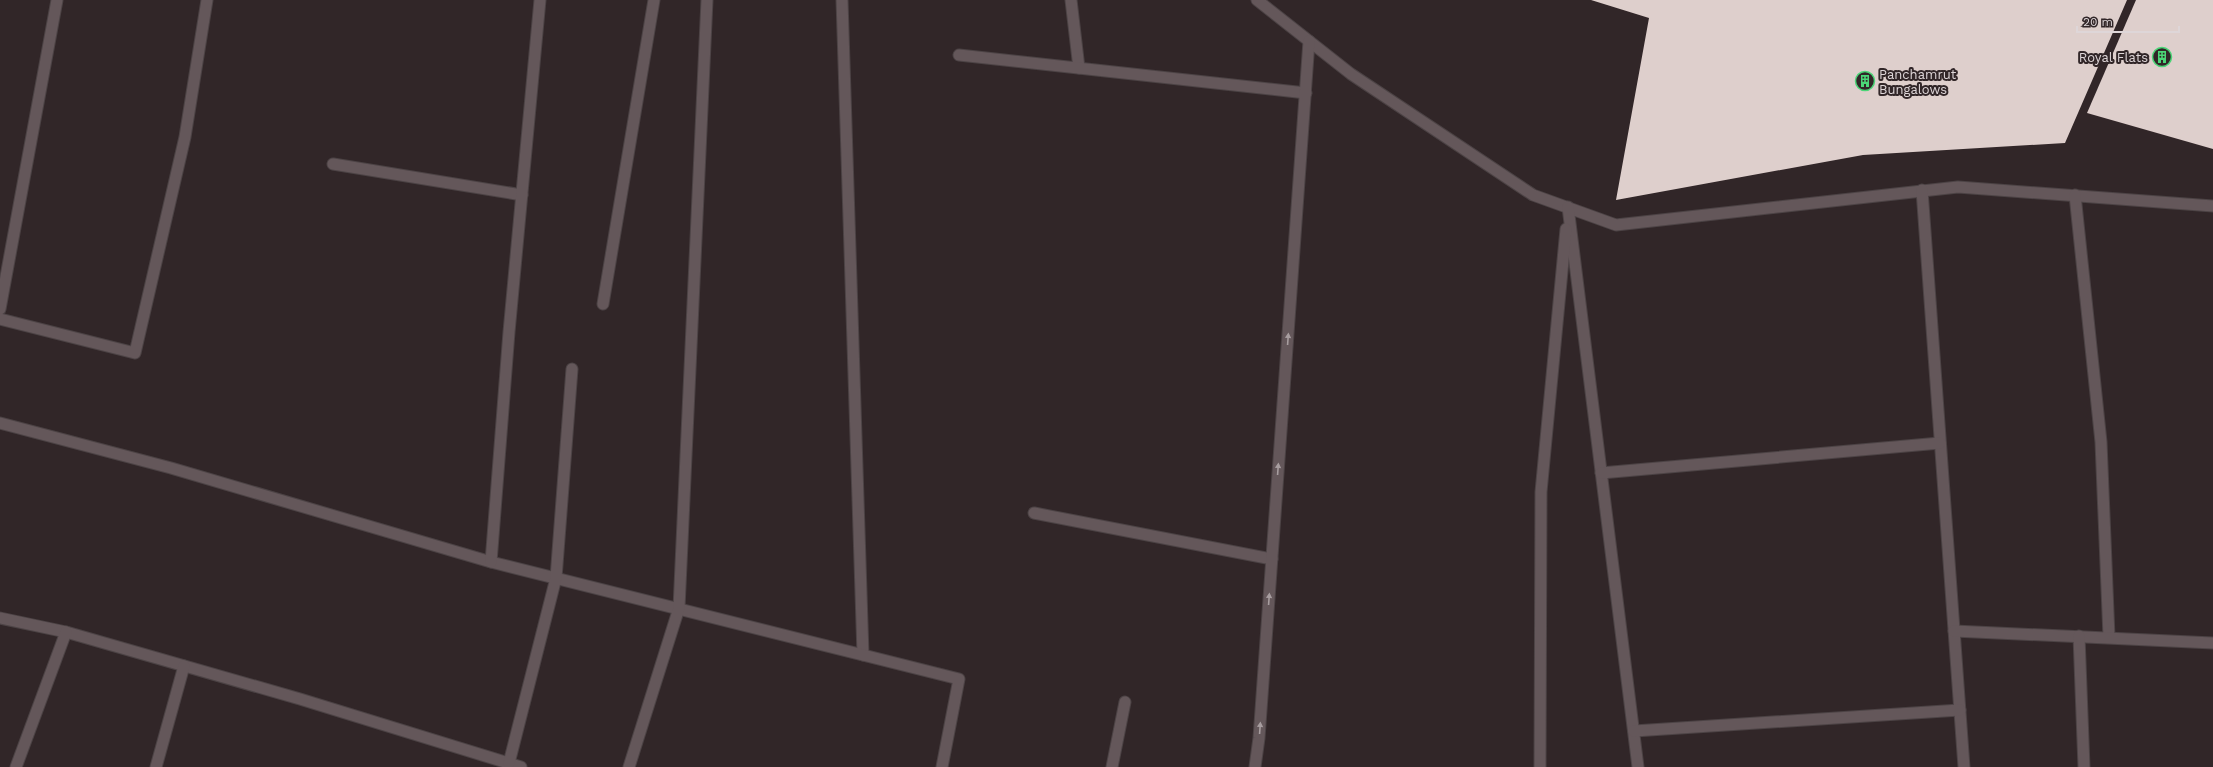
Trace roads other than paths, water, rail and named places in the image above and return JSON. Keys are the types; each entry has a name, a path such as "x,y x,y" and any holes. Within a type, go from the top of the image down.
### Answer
{"street":[{"path":"0,310 57,0"},
{"path":"0,319 136,353 185,137 207,0"},
{"path":"491,562 540,0"},
{"path":"603,304 654,0"},
{"path":"628,767 679,608 707,0"},
{"path":"842,0 863,655"},
{"path":"1071,0 1079,68"},
{"path":"1257,0 1351,74 1533,195 1616,225 1958,186 2213,206"},
{"path":"1255,767 1259,738 1310,41"},
{"path":"959,55 1306,93"},
{"path":"333,164 522,195"},
{"path":"1922,190 1964,767"},
{"path":"2075,195 2101,442 2109,637"},
{"path":"1568,207 1638,767"},
{"path":"1540,767 1541,492 1568,207"},
{"path":"509,763 556,578 572,369"},
{"path":"0,423 171,468 491,562 959,679 942,767"},
{"path":"1602,473 1940,443"},
{"path":"1034,513 1272,559"},
{"path":"0,618 66,632 300,698 521,767"},
{"path":"1954,631 2109,637 2213,644"},
{"path":"16,767 66,632"},
{"path":"2079,636 2084,767"},
{"path":"156,767 184,666"},
{"path":"1112,767 1125,702"},
{"path":"1634,731 1960,710"}],"place":[{"name":"Royal Flats","path":"2162,57"},
{"name":"Panchamrut Bungalows","path":"1865,81"}]}
